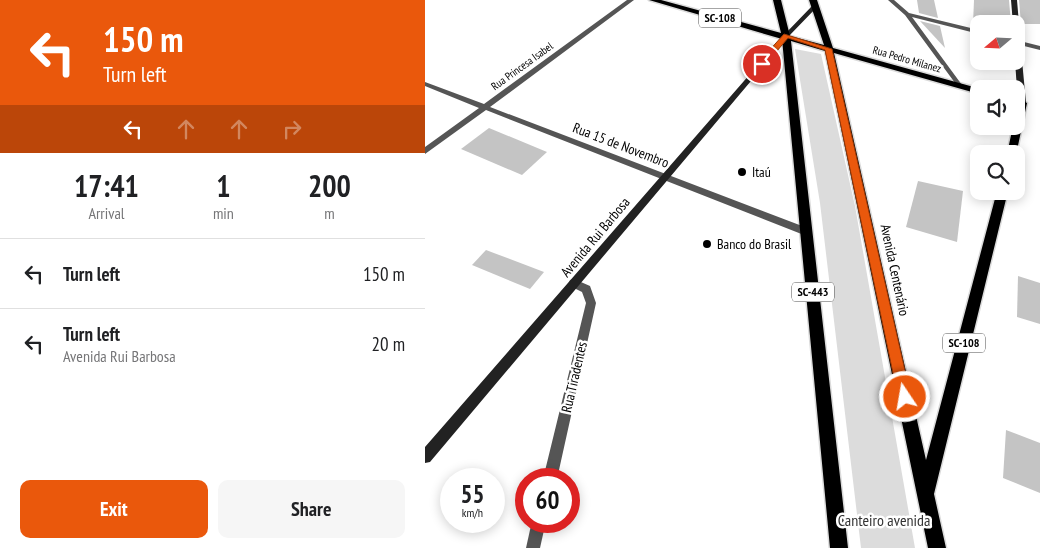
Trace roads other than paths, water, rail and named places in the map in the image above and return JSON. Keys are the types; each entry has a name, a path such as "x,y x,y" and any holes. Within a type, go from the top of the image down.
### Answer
{"main road":[{"name":"SC-108","path":"653,0 786,36"},
{"name":"SC-443","path":"777,0 786,36 839,548"},
{"path":"1014,0 1015,15"},
{"name":"Avenida Rui Barbosa","path":"425,457 814,3"},
{"name":"Avenida Centenário","path":"814,3 829,49 937,548"},
{"name":"Rua Pedro Milanez","path":"786,36 970,89"},
{"name":"SC-108","path":"926,495 1001,200"}],"street":[{"name":"Rua Princesa Isabel","path":"425,151 631,0"},
{"path":"891,0 907,14 960,86"},
{"path":"907,14 970,30"},
{"path":"1025,44 1040,48"},
{"name":"Rua 15 de Novembro","path":"425,84 807,232"},
{"name":"Rua Tiradentes","path":"552,468 591,303 586,289 575,283"},
{"path":"533,548 536,533"}],"place":[{"name":"Itaú","path":"742,172"},
{"name":"Banco do Brasil","path":"707,244"}],"park label":[{"name":"Canteiro avenida","path":"884,520"}]}
